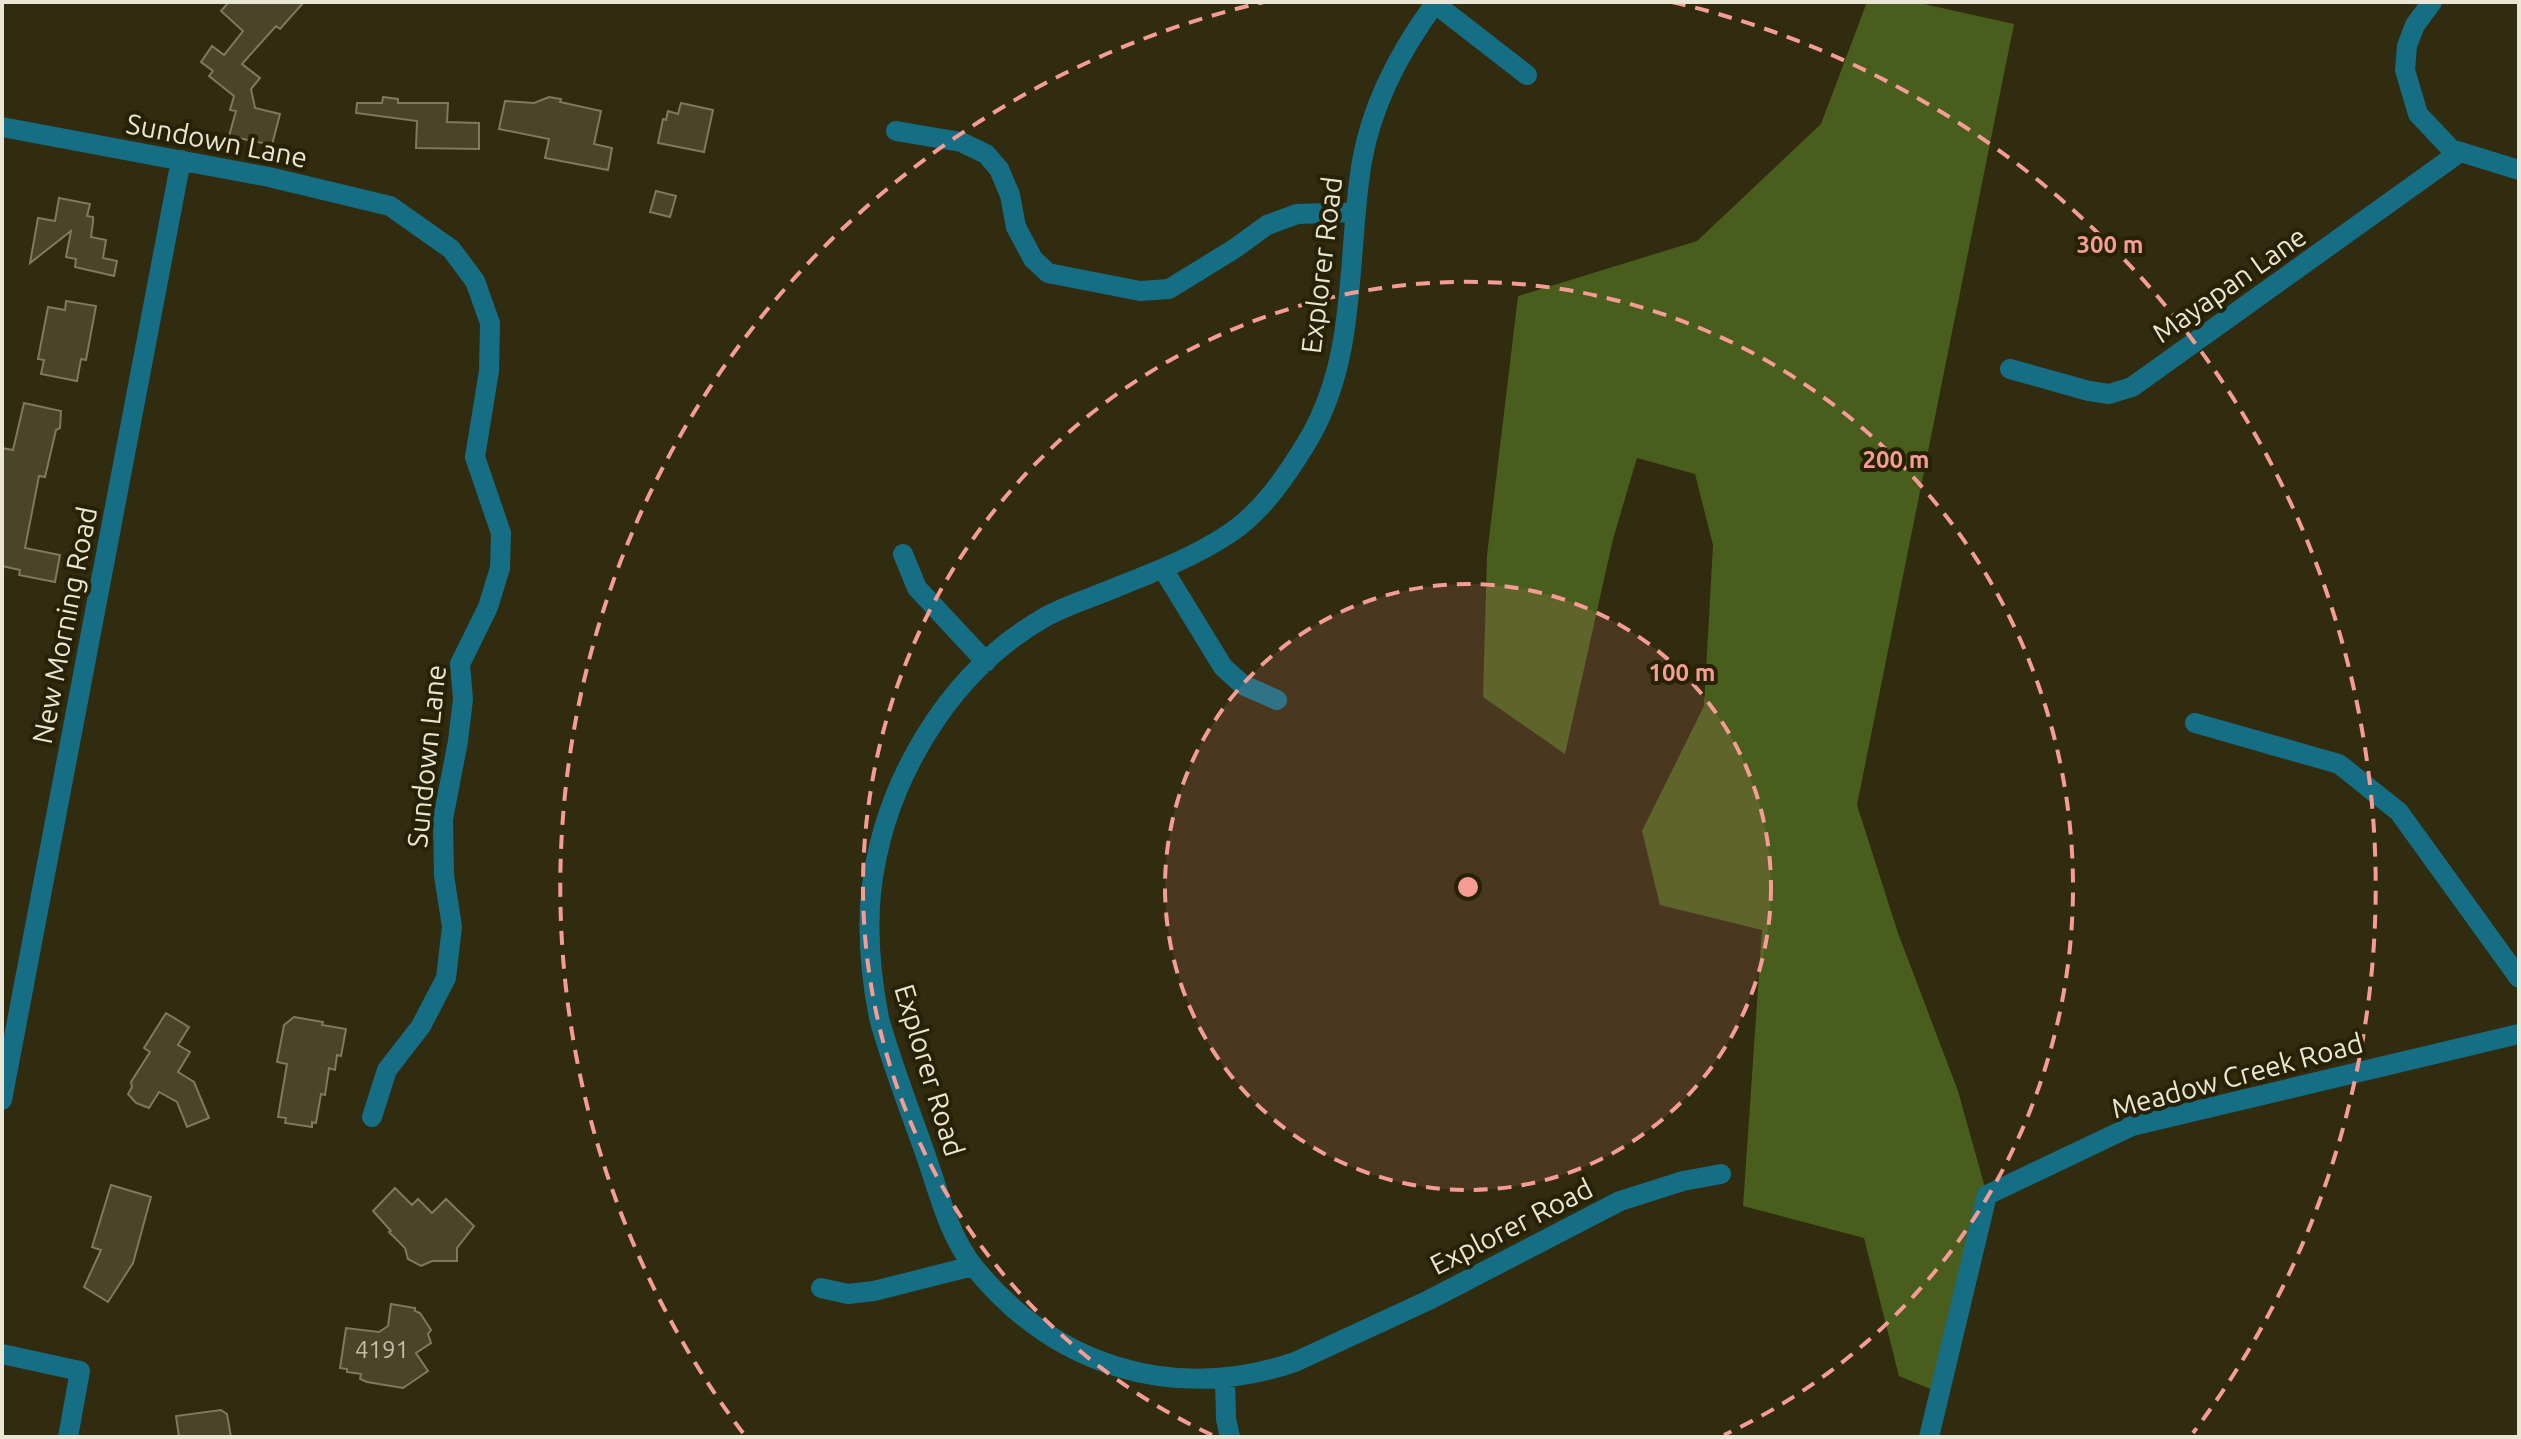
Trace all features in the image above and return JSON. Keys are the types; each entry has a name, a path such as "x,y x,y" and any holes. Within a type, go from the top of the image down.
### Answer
{"street":[{"path":"1435,2 1527,75"},
{"name":"Explorer Road","path":"1435,2 1402,56 1377,106 1362,158 1342,352 1323,411 1309,438 1274,489 1231,533 1163,569 1050,614 1022,631 986,662 942,712 899,788 884,829 876,861 870,926 873,988 888,1048 951,1227 973,1266 1027,1319 1049,1335 1100,1361 1154,1376 1225,1379 1272,1370 1318,1353 1429,1300 1620,1201 1683,1181 1721,1174"},
{"path":"2432,2 2415,25 2407,46 2405,70 2418,114 2451,149 2519,170"},
{"name":"Sundown Lane","path":"2,127 269,177 390,206 451,249 475,281 490,323 489,371 475,457 501,533 500,568 488,607 460,664 463,699 443,819 444,875 452,927 446,978 421,1026 387,1070 372,1117"},
{"path":"896,131 961,142 986,154 999,169 1010,195 1016,227 1033,259 1048,273 1140,291 1169,289 1267,225 1297,214 1356,212"},
{"name":"Mayapan Lane","path":"2010,369 2109,394 2132,387 2460,152"},
{"name":"New Morning Road","path":"2,1100 181,160"},
{"path":"903,554 917,588 986,662"},
{"path":"1163,569 1223,667 1243,685 1277,700"},
{"path":"2195,723 2339,764 2353,774 2399,812 2519,978"},
{"name":"Meadow Creek Road","path":"1929,1437 1987,1195 2132,1126 2519,1034"},
{"path":"821,1288 848,1294 874,1291 973,1266"},
{"path":"2,1354 80,1371 68,1437"},
{"path":"1225,1379 1226,1419 1230,1437"}],"green space":[{"path":"1867,2 1915,2 2014,24 1857,805 1898,933 1958,1091 1987,1195 1940,1393 1899,1376 1864,1238 1743,1206 1762,930 1660,905 1642,831 1704,706 1713,545 1695,474 1637,458 1613,539 1565,754 1483,697 1487,555 1518,296 1697,241 1821,124"}],"building":[{"path":"229,2 304,2 280,29 276,26 242,64 260,78 251,89 255,108 280,114 272,145 229,136 236,111 230,110 234,96 209,76 213,71 201,62 212,46 224,55 243,31 221,11"},
{"path":"383,97 398,99 398,103 448,103 447,122 479,123 479,149 416,148 417,121 356,113 357,103 382,103"},
{"path":"549,97 601,111 594,144 612,148 608,170 545,158 549,139 499,129 505,101 534,103"},
{"path":"681,103 713,110 704,152 658,143 663,119 666,120 668,111 678,114"},
{"path":"656,191 676,196 670,217 650,212"},
{"path":"59,198 90,204 87,216 93,217 91,237 106,240 103,258 117,261 114,276 75,267 76,259 66,257 71,231 30,263 38,218 55,221"},
{"path":"66,301 96,306 86,360 81,359 77,381 41,374 44,360 38,359 48,307 65,310"},
{"path":"24,403 61,411 60,428 56,430 45,477 39,476 25,548 60,555 55,582 19,575 20,570 2,566 2,448 13,450"},
{"path":"166,1013 189,1027 178,1045 190,1052 178,1072 194,1082 209,1118 187,1127 177,1102 159,1092 149,1108 136,1103 128,1094 131,1082 150,1052 144,1048"},
{"path":"294,1017 346,1029 341,1056 337,1055 335,1070 329,1068 325,1095 321,1094 316,1123 312,1122 312,1127 285,1123 286,1118 278,1117 287,1064 277,1062 284,1025"},
{"path":"111,1185 151,1197 133,1263 108,1302 84,1287 101,1250 92,1247"},
{"path":"395,1188 412,1205 418,1199 432,1213 446,1199 474,1226 457,1248 457,1261 432,1261 421,1266 408,1259 405,1248 373,1211"},
{"path":"391,1304 415,1308 431,1330 428,1334 431,1343 416,1353 428,1371 403,1388 367,1382 360,1379 361,1374 340,1368 346,1328 379,1332 388,1326"},
{"path":"221,1410 227,1414 231,1437 179,1437 176,1416"}]}
